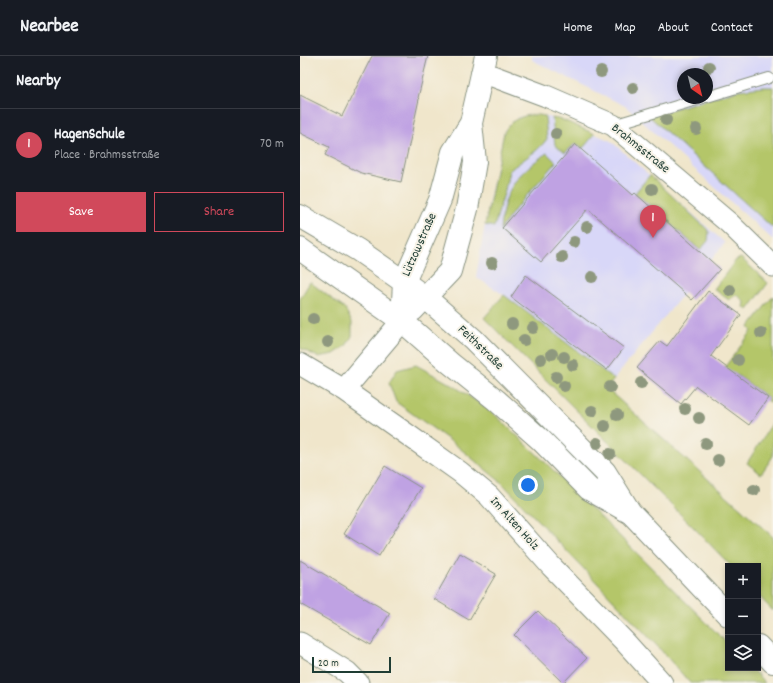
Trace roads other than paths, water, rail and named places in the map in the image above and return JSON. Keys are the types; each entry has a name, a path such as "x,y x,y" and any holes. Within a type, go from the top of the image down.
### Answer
{"main road":[{"name":"Lützowstraße","path":"402,321 404,282 440,200 453,152 470,123 484,64"},
{"name":"Lützowstraße","path":"402,321 426,298 450,271 467,208 475,162 470,123"},
{"name":"Feithstraße","path":"300,216 358,250 404,282 426,298 473,339 605,472 630,512 725,612"},
{"name":"Feithstraße","path":"300,249 402,321 541,440 589,489 630,512"},
{"path":"761,649 773,662"}],"street":[{"name":"Brahmsstraße","path":"484,64 546,96 613,125 729,223 773,266"},
{"path":"344,390 402,321"},
{"name":"Im Alten Holz","path":"300,364 344,390 460,472 489,496 551,566 625,642 662,683"},
{"path":"300,643 347,672 358,683"}],"lane":[{"path":"713,95 769,78"},
{"path":"613,125 683,104"}],"place":[{"name":"HagenSchule","path":"653,238"}]}
